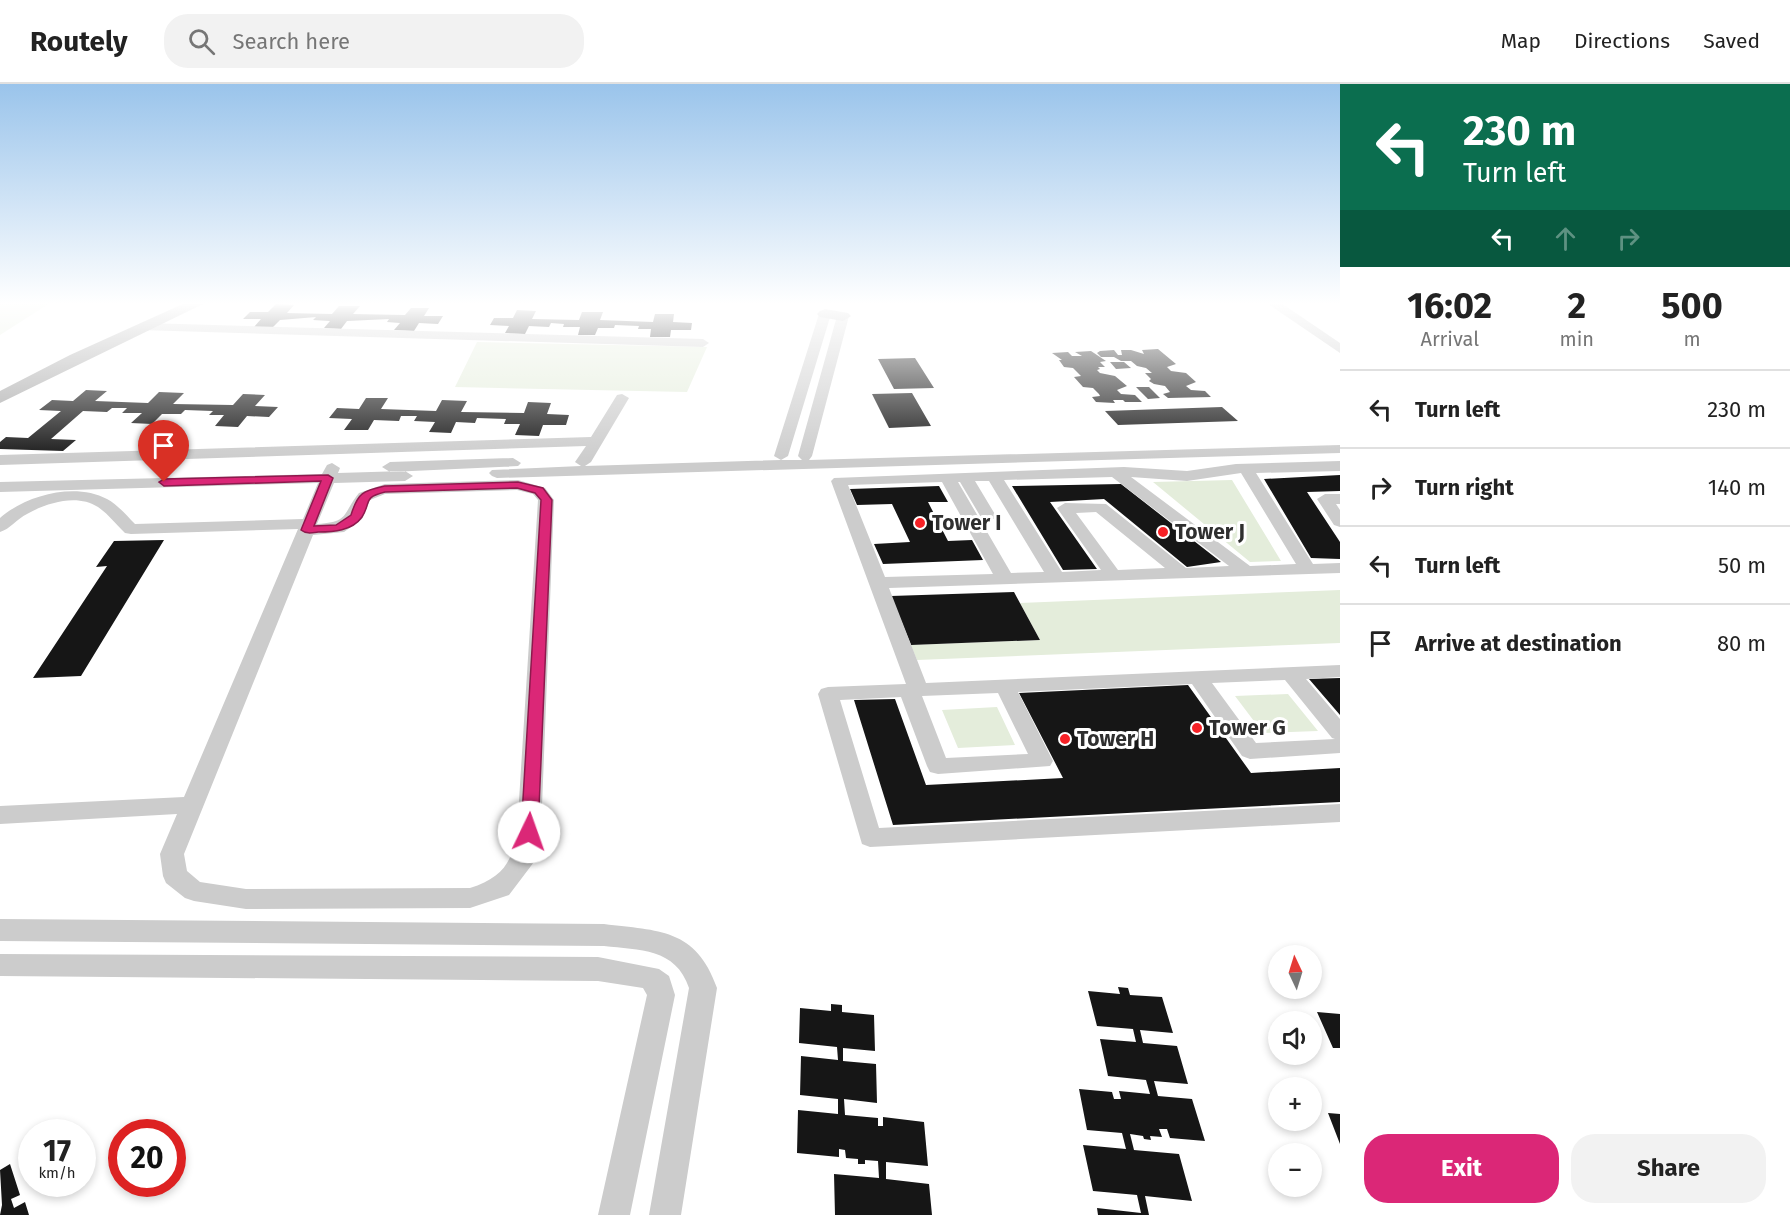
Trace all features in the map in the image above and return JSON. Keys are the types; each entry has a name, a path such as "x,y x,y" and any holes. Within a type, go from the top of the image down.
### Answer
{"main road":[{"path":"0,387 61,356"},
{"path":"0,398 83,356"}],"street":[{"path":"782,456 812,356"},
{"path":"805,456 832,356"},
{"path":"583,462 622,398"},
{"path":"0,460 595,441"},
{"path":"0,487 583,462 1340,442"},
{"path":"0,477 330,473 1340,449"},
{"path":"1190,453 1203,462 1241,469 1308,569"},
{"path":"1120,472 1137,466 1139,461 1137,455"},
{"path":"1005,686 1042,761 938,766 878,583 839,481 1120,472 1187,476 1241,469 1340,466"},
{"path":"1120,472 1246,571"},
{"path":"0,527 9,516 29,505 55,498 89,497 102,502 131,529 308,526 339,528 356,516 361,500 368,493 385,489 518,485 539,491 546,500 529,832 525,858 501,888 470,898 246,898 194,891 175,876 172,854 192,805 308,526 330,473"},
{"path":"947,477 1005,579"},
{"path":"979,477 995,516"},
{"path":"979,477 1056,577"},
{"path":"1340,499 1325,500 1340,522"},
{"path":"1113,575 1065,508 1100,507 1182,573"},
{"path":"878,583 1340,568"},
{"path":"1340,671 828,693 870,838 1340,813"},
{"path":"1290,673 1340,733"},
{"path":"1197,677 1250,751 1340,746"},
{"path":"0,815 192,805"},
{"path":"0,930 604,935 671,946 696,966 703,988 665,1215"},
{"path":"0,965 598,969 652,977 659,984 661,995 614,1215"}],"green space":[{"path":"470,356 703,356 687,392 455,387"},
{"path":"1232,480 1281,561 1250,562 1153,482"},
{"path":"1340,590 1340,643 917,660 911,645 1040,640 1020,603"},
{"path":"1288,694 1318,731 1263,733 1235,696"},
{"path":"997,707 1015,745 958,748 942,710"}],"building":[{"path":"1056,356 1098,356 1106,361 1100,362 1105,367 1098,367 1100,369 1097,370 1100,373 1115,376 1127,386 1117,390 1121,394 1135,395 1142,402 1113,400 1115,403 1096,402 1092,397 1100,396 1099,394 1093,388 1083,387 1074,377 1081,376 1073,368 1064,367 1059,360 1062,360"},
{"path":"1166,356 1176,364 1167,367 1171,371 1186,373 1196,382 1186,386 1191,390 1205,391 1211,397 1168,398 1163,394 1170,392 1165,386 1149,381 1151,379 1145,373 1152,373 1146,368 1137,366 1131,361 1101,357"},
{"path":"915,358 934,388 894,389 878,359"},
{"path":"1110,362 1124,362 1131,368 1116,369"},
{"path":"1136,387 1149,387 1160,398 1148,399"},
{"path":"86,390 107,391 95,401 148,403 159,392 184,393 173,404 233,405 243,394 265,395 255,406 278,407 269,417 247,416 238,427 215,426 224,415 209,415 213,411 185,410 181,414 162,414 152,424 131,423 142,413 122,413 127,408 112,408 107,412 83,411 51,439 76,440 63,451 0,449 0,442 6,437 28,438 61,411 39,410 52,400 73,401"},
{"path":"912,393 931,426 889,428 872,394"},
{"path":"366,398 388,398 381,409 436,411 442,400 467,401 461,412 524,413 528,402 551,403 547,414 569,415 566,425 543,425 539,436 515,435 520,424 504,424 506,419 477,418 475,423 456,422 451,433 429,432 435,422 414,421 417,416 401,416 399,421 374,420 368,430 344,430 352,419 329,418 337,408 359,409"},
{"path":"1222,407 1238,421 1118,425 1105,411"},
{"path":"1340,475 1340,491 1307,492 1340,542 1340,559 1311,558 1264,479"},
{"name":"Tower J","path":"1121,484 1221,562 1187,567 1104,499 1050,502 1097,569 1063,570 1012,486"},
{"name":"Tower I","path":"939,486 948,502 928,502 948,541 972,540 983,560 883,564 874,544 910,542 892,504 857,505 850,489"},
{"path":"164,540 81,676 33,678 107,566 96,567 114,541"},
{"path":"1014,592 1040,640 911,645 891,596"},
{"name":"Tower G","path":"1340,678 1340,715 1309,679"},
{"path":"1188,685 1251,773 1340,768 1340,802 893,825 854,700 895,699 926,785 1063,778 1019,693"},
{"path":"1118,987 1128,988 1130,995 1162,997 1173,1033 1140,1030 1143,1043 1177,1046 1188,1084 1154,1081 1158,1096 1192,1099 1205,1141 1170,1138 1167,1129 1159,1129 1162,1137 1150,1136 1151,1140 1130,1134 1134,1150 1179,1154 1192,1201 1145,1196 1149,1215 1098,1215 1097,1208 1141,1213 1137,1195 1093,1191 1083,1145 1126,1149 1122,1133 1087,1130 1079,1089 1112,1092 1114,1099 1121,1099 1119,1091 1150,1094 1146,1080 1108,1076 1100,1039 1136,1042 1133,1029 1097,1026 1088,991 1120,994"},
{"path":"831,1004 842,1005 842,1012 874,1015 875,1051 843,1048 843,1061 876,1064 877,1103 844,1099 845,1115 878,1118 878,1126 883,1126 883,1117 924,1122 928,1166 886,1162 886,1179 929,1184 932,1215 835,1215 834,1174 879,1178 878,1161 865,1160 865,1164 858,1164 858,1159 846,1158 845,1150 839,1149 839,1157 797,1153 798,1110 838,1114 838,1099 800,1095 801,1056 838,1060 837,1047 799,1043 800,1008 831,1011"},
{"path":"1322,1012 1340,1014 1340,1048 1333,1048 1322,1023"},
{"path":"1328,1113 1340,1114 1340,1144"},
{"path":"10,1164 18,1189 18,1196 11,1199 14,1208 25,1202 29,1215 0,1215 2,1205 0,1170"}],"place":[{"name":"Tower I","path":"920,523"},
{"name":"Tower J","path":"1163,532"},
{"name":"Tower G","path":"1197,728"},
{"name":"Tower H","path":"1065,739"}],"route":[{"path":"164,482 328,478 306,530 339,528 356,516 361,500 368,493 385,489 518,485 539,491 546,500 529,832"}]}
